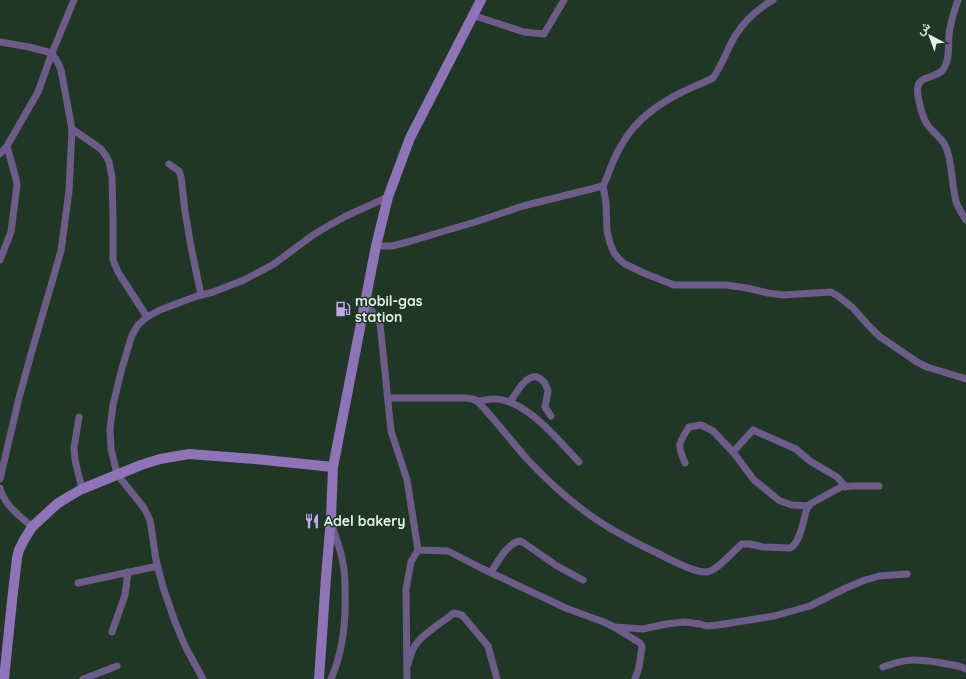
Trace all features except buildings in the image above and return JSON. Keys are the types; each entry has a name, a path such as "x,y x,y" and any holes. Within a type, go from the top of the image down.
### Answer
{"main road":[{"path":"319,679 331,518 332,467 376,246 388,197 410,138 481,0"},
{"path":"4,679 17,558 24,540 32,527 57,504 82,489 117,474 147,463 189,454 332,467"}],"street":[{"path":"0,154 7,146 38,92 74,0"},
{"path":"472,15 524,32 544,34 564,0"},
{"path":"773,0 756,11 742,25 713,78 672,97 647,114 631,131 617,152 603,186 606,203 607,231 614,253 625,264 674,285 726,285 783,295 831,292 853,308 879,336 917,362 927,367 966,379"},
{"path":"958,0 952,17 947,63 941,72 937,75 923,79 917,87 924,118 927,124 940,138 947,150 956,202 966,220"},
{"path":"0,42 52,53 61,70 72,129 69,190 61,251 19,398 0,479"},
{"path":"72,129 101,149 109,162 112,177 113,260 118,272 147,317"},
{"path":"0,260 11,232 17,185 7,146"},
{"path":"169,164 179,171 181,177 191,248 201,295"},
{"path":"376,246 392,246 411,241 523,206 603,186"},
{"path":"203,679 186,648 163,587 150,520 144,508 117,474 111,449 110,428 113,406 132,335 138,324 147,317 160,310 231,286 244,280 274,264 328,226 388,197"},
{"path":"365,301 380,323 382,331 391,432 407,480 418,550 411,562 406,590 407,679"},
{"path":"510,402 529,378 538,377 545,383 548,391 545,406 551,416"},
{"path":"388,398 466,398 477,401 493,399 510,402 524,409 538,419 579,462"},
{"path":"477,401 527,459 564,496 599,522 623,536 698,571 708,572 714,570 742,544 763,547 790,548 797,540 807,508 816,500 836,489 846,487 879,486"},
{"path":"79,417 74,448 74,460 82,489"},
{"path":"685,464 679,449 679,442 689,427 701,425 714,431 733,452 754,480 780,501 792,505 809,506"},
{"path":"733,452 753,430 796,449 810,461 837,477 846,487"},
{"path":"0,488 5,499 12,508 32,527"},
{"path":"331,518 345,576 344,630 335,671 331,679"},
{"path":"490,572 508,548 520,541 557,566 583,580"},
{"path":"418,550 448,551 568,609 614,627 641,644 642,647 639,667 635,679"},
{"path":"78,583 158,566"},
{"path":"112,632 125,595 128,572"},
{"path":"614,627 643,629 685,622 706,626 774,616 810,606 865,580 879,576 907,574"},
{"path":"406,671 417,642 454,613 462,614 488,646 497,679"},
{"path":"883,667 903,660 919,659 959,666 966,669"},
{"path":"83,679 117,666"}],"place":[{"name":"mobil-gas station","path":"343,309"},
{"name":"Adel bakery","path":"312,521"}]}
